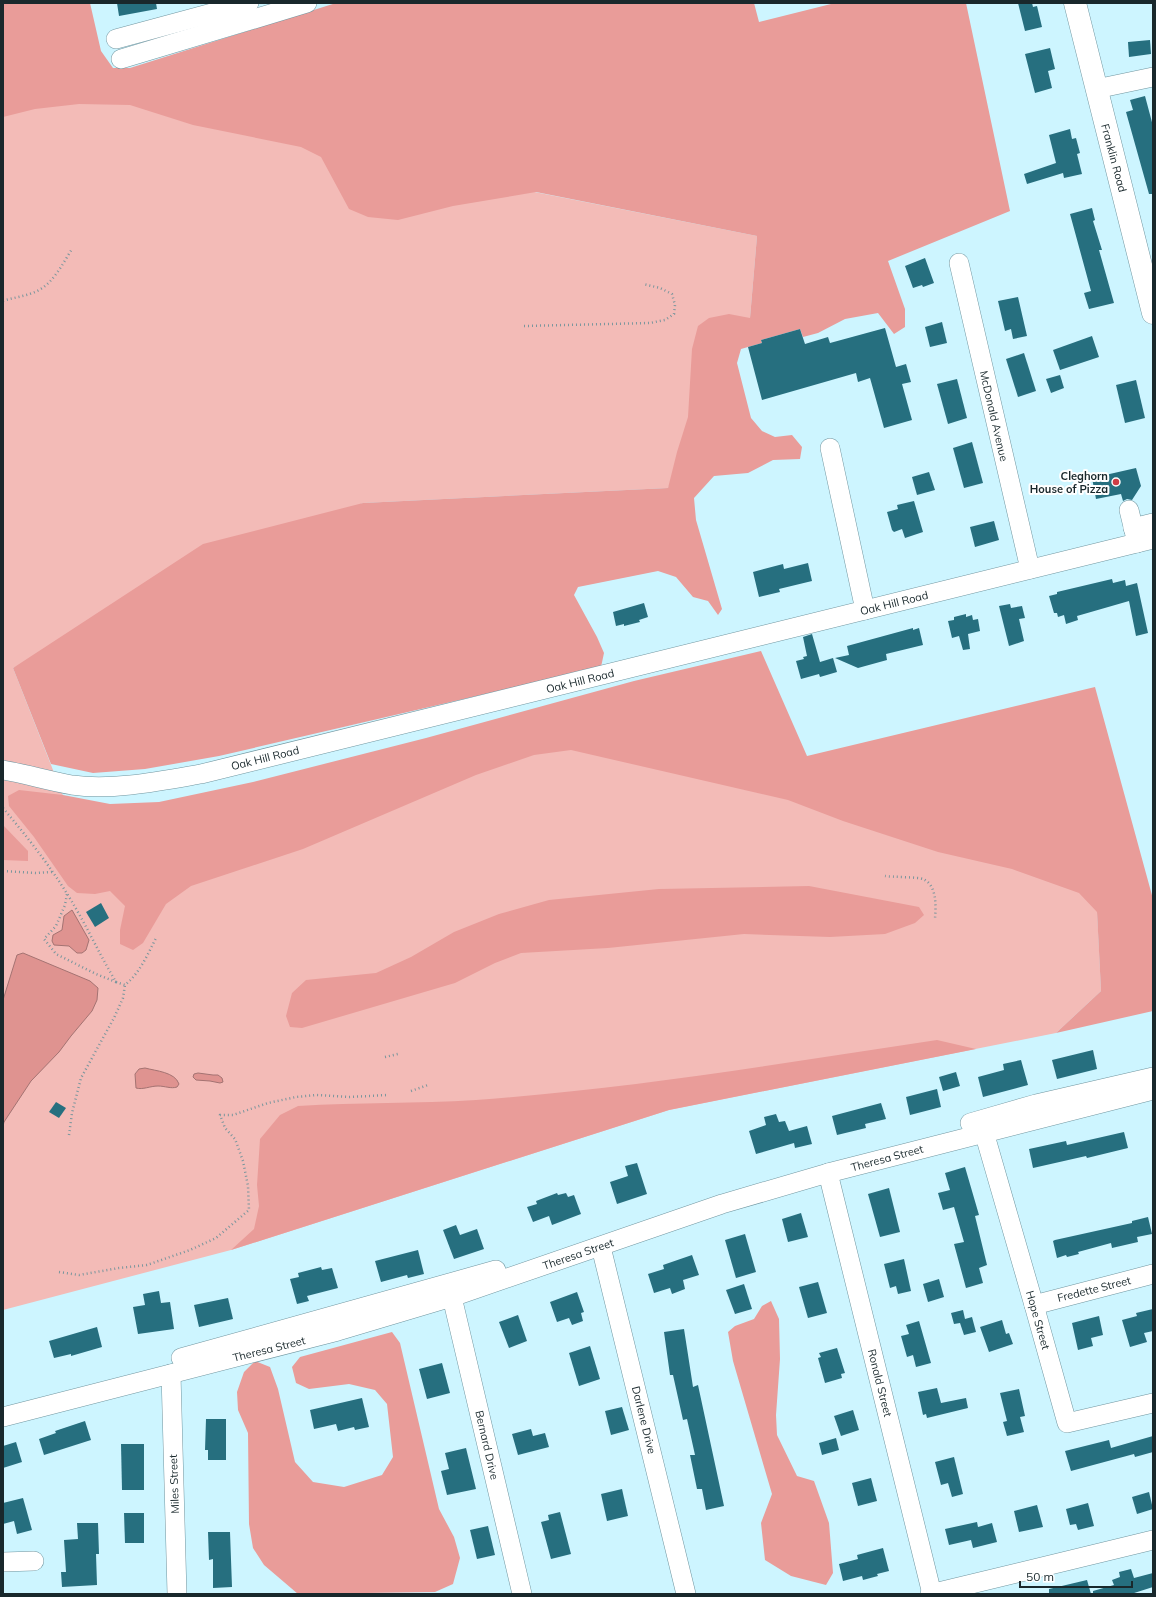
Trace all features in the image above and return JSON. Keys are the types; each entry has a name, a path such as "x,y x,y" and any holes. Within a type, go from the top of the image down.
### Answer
{"main road":[{"name":"Franklin Road","path":"1075,3 1153,313"}],"street":[{"path":"116,38 249,3"},
{"path":"121,59 307,3"},
{"path":"1096,89 1153,77"},
{"name":"McDonald Avenue","path":"959,263 1030,569"},
{"path":"830,448 865,610"},
{"path":"1129,510 1141,537"},
{"name":"Oak Hill Road","path":"3,770 73,785 114,786 185,777 1030,569 1141,537 1153,523"},
{"path":"3,1403 249,1340 514,1264 740,1188 1036,1104 1153,1077"},
{"name":"Theresa Street","path":"3,1417 338,1331 452,1297 601,1247 722,1204 828,1173 1153,1090"},
{"name":"Hope Street","path":"984,1132 1067,1423 1153,1403"},
{"name":"Ronald Street","path":"828,1173 931,1594"},
{"name":"Darlene Drive","path":"601,1247 686,1594"},
{"name":"Fredette Street","path":"1034,1305 1153,1274"},
{"name":"Bernard Drive","path":"452,1297 522,1594"},
{"name":"Miles Street","path":"171,1374 177,1594"},
{"path":"931,1594 1153,1540"},
{"path":"3,1562 34,1561"}],"path":[{"path":"3,300 24,296 40,290 51,280 72,249"},
{"path":"524,326 650,323 665,320 674,314 675,305 672,294 660,288 643,284"},
{"path":"3,808 67,894 89,930 102,959 116,982"},
{"path":"3,871 36,873 52,872"},
{"path":"885,876 923,879 931,887 936,900 935,919"},
{"path":"67,894 65,905 56,926 44,939 56,954 96,974 124,985"},
{"path":"69,1135 72,1113 80,1078 114,1018 123,998 124,985 132,979 149,953 156,938"},
{"path":"385,1057 398,1054"},
{"path":"411,1091 428,1085"},
{"path":"59,1272 79,1275 147,1265 190,1250 216,1238 250,1210 248,1186 243,1161 235,1139 225,1128 220,1115 233,1115 268,1103 296,1097 316,1095 349,1097 388,1095"}],"shaded area":[{"path":"3,3 90,3 101,51 113,68 130,68 336,3 754,3 759,22 835,3 966,3 1010,211 888,261 905,309 905,327 894,334 878,313 845,319 818,333 803,337 800,329 761,340 762,343 741,349 737,363 751,418 762,431 775,437 792,435 802,447 800,459 773,460 748,473 714,476 694,498 696,520 722,609 718,615 708,601 693,597 676,577 658,571 578,587 574,595 604,653 601,667 219,756 145,769 93,773 51,764 13,668 203,544 363,503 668,488 688,417 692,349 698,326 709,318 729,314 750,318 757,236 536,192 453,206 398,220 368,217 349,209 321,157 301,147 193,125 130,105 79,104 35,109 3,117"},
{"path":"3,53 449,175 757,236 750,318 668,488 363,503 13,668 91,867 564,722 1096,890 1101,991 1056,1033 669,1110 231,1250 3,1310"},
{"path":"761,651 807,756 1095,687 1153,899 1153,1011 1056,1033 1101,991 1097,912 1079,893 1012,869 938,852 843,821 788,800 571,750 534,755 476,775 303,849 191,886 166,904 143,943 133,950 120,944 120,930 125,906 110,891 95,894 77,893 68,886 34,837 9,806 8,796 19,790 63,795 110,804 159,802 253,782 426,738 634,681"},
{"path":"3,825 28,851 28,861 3,860"},
{"path":"809,886 919,907 924,915 915,923 885,934 830,937 744,934 608,948 521,953 495,963 455,983 302,1028 290,1027 286,1016 292,993 306,980 376,973 411,957 454,932 499,914 549,900 659,889"},
{"path":"72,910 89,940 86,950 82,953 77,953 69,946 54,945 52,941 53,935 62,930 64,916"},
{"path":"23,953 90,981 98,988 97,1000 92,1011 59,1052 31,1081 4,1122 3,1126 3,1000 17,955"},
{"path":"937,1040 976,1049 669,1110 231,1250 254,1229 259,1206 257,1185 260,1139 280,1115 298,1106 476,1100 534,1095 649,1082"},
{"path":"145,1068 169,1074 177,1080 179,1084 175,1088 158,1086 141,1089 136,1088 135,1074 139,1069"},
{"path":"194,1074 218,1075 222,1078 223,1082 220,1083 196,1080 193,1077"},
{"path":"771,1301 779,1319 780,1359 776,1415 777,1435 797,1476 814,1481 829,1523 833,1573 826,1585 791,1576 765,1560 761,1523 772,1494 733,1361 728,1332 735,1326 754,1319 762,1306"},
{"path":"392,1332 400,1343 439,1509 454,1537 460,1558 453,1584 435,1592 298,1594 264,1565 253,1548 249,1524 248,1433 238,1410 237,1392 244,1372 255,1361 270,1367 278,1389 295,1462 313,1482 344,1487 382,1475 393,1457 387,1404 375,1390 349,1384 309,1389 296,1383 292,1367 300,1357"}],"building":[{"path":"117,3 156,3 157,9 119,16"},
{"path":"1018,3 1032,3 1033,7 1037,6 1042,27 1025,31"},
{"path":"1150,40 1151,54 1129,57 1128,42"},
{"path":"1050,48 1055,69 1048,71 1052,88 1035,93 1025,54"},
{"path":"1145,96 1153,126 1153,194 1149,194 1126,112 1133,110 1130,100"},
{"path":"1070,129 1072,139 1076,138 1080,153 1077,154 1082,174 1064,178 1063,173 1027,184 1024,174 1056,163 1049,135"},
{"path":"1092,208 1095,220 1093,221 1102,250 1099,250 1114,303 1089,309 1084,293 1091,291 1070,214"},
{"path":"925,258 934,283 923,287 922,285 913,288 905,266"},
{"path":"1018,297 1027,336 1013,339 1011,329 1005,331 998,301"},
{"path":"942,322 947,343 930,347 925,327"},
{"path":"885,328 896,367 906,364 911,382 902,384 912,420 884,428 870,378 858,382 856,373 762,400 748,347 762,343 761,340 800,329 805,344 828,337 830,343"},
{"path":"1092,336 1099,357 1060,370 1053,350"},
{"path":"1024,353 1036,391 1018,397 1006,359"},
{"path":"1060,375 1064,388 1051,393 1046,379"},
{"path":"957,379 967,418 948,424 937,384"},
{"path":"1136,380 1145,418 1125,423 1116,385"},
{"path":"972,442 983,483 964,488 953,448"},
{"name":"Cleghorn House of Pizza","path":"1136,468 1141,486 1132,500 1127,499 1123,501 1121,494 1096,499 1092,478"},
{"path":"929,472 935,490 917,495 912,477"},
{"path":"914,501 923,532 905,538 902,529 894,532 892,530 887,512 898,509 897,505"},
{"path":"994,521 999,540 975,547 970,527"},
{"path":"808,563 812,581 779,589 780,592 759,597 753,572 783,564 784,569"},
{"path":"1112,579 1113,583 1125,580 1126,586 1137,583 1148,633 1136,636 1129,601 1077,616 1078,620 1066,624 1064,615 1058,617 1057,613 1054,613 1049,596 1057,594 1057,592"},
{"path":"644,603 648,617 639,620 640,622 624,626 624,624 616,626 613,612"},
{"path":"1010,604 1011,608 1022,606 1025,618 1019,619 1024,641 1009,646 999,606"},
{"path":"966,614 966,617 972,615 973,620 978,619 980,631 968,634 970,649 963,650 959,636 952,638 948,621 954,620 954,617"},
{"path":"913,628 913,630 919,628 923,645 886,654 887,660 858,668 835,658 849,655 847,646"},
{"path":"812,634 820,662 833,658 837,672 820,677 819,674 801,679 796,661 804,659 803,657 807,656 803,637"},
{"path":"101,903 109,918 95,927 86,912"},
{"path":"1093,1050 1097,1069 1057,1079 1052,1060"},
{"path":"1021,1060 1028,1085 983,1097 978,1077 1004,1070 1003,1064"},
{"path":"956,1072 960,1086 943,1091 939,1077"},
{"path":"937,1089 941,1107 910,1115 906,1097"},
{"path":"56,1102 66,1108 59,1118 49,1112"},
{"path":"881,1103 886,1119 865,1124 866,1128 837,1135 832,1116"},
{"path":"776,1114 779,1122 785,1121 789,1131 807,1126 812,1144 795,1148 794,1143 756,1154 749,1131 766,1125 764,1117"},
{"path":"1124,1132 1128,1148 1087,1158 1086,1156 1033,1168 1029,1149 1066,1141 1067,1145"},
{"path":"637,1163 647,1194 617,1204 610,1182 628,1176 625,1166"},
{"path":"965,1167 979,1215 975,1216 987,1265 979,1268 983,1283 966,1288 954,1244 964,1242 954,1207 943,1210 938,1193 950,1190 945,1173"},
{"path":"889,1188 900,1232 880,1237 868,1194"},
{"path":"557,1193 558,1195 566,1193 568,1197 574,1195 581,1214 552,1225 549,1216 533,1222 527,1207 537,1204 536,1201"},
{"path":"801,1213 808,1237 788,1242 782,1219"},
{"path":"1148,1217 1152,1234 1137,1237 1138,1242 1112,1248 1111,1243 1078,1252 1079,1254 1067,1257 1066,1255 1057,1258 1053,1241 1055,1240 1132,1223 1132,1221"},
{"path":"456,1225 460,1235 477,1229 484,1249 454,1259 443,1230"},
{"path":"745,1234 756,1272 736,1278 725,1240"},
{"path":"418,1250 424,1274 408,1278 407,1275 381,1282 375,1261"},
{"path":"692,1255 699,1275 683,1280 685,1289 672,1294 670,1288 654,1293 648,1274 664,1269 663,1265"},
{"path":"904,1259 911,1291 898,1294 896,1286 890,1288 884,1264"},
{"path":"321,1267 322,1270 332,1268 338,1288 307,1296 309,1301 297,1304 290,1279 299,1277 298,1273"},
{"path":"939,1279 944,1297 928,1302 923,1284"},
{"path":"818,1282 827,1313 808,1318 799,1287"},
{"path":"744,1284 752,1309 735,1314 726,1290"},
{"path":"159,1291 161,1303 170,1302 174,1329 138,1334 133,1307 145,1305 143,1294"},
{"path":"577,1292 584,1312 581,1313 583,1321 572,1325 569,1318 557,1322 550,1302"},
{"path":"228,1298 233,1319 199,1327 194,1305"},
{"path":"1153,1309 1153,1331 1144,1333 1147,1342 1130,1347 1122,1320 1137,1316 1136,1313"},
{"path":"963,1310 965,1319 972,1317 976,1332 964,1335 960,1323 954,1324 951,1313"},
{"path":"518,1315 527,1341 509,1348 499,1322"},
{"path":"1099,1316 1103,1335 1091,1338 1093,1346 1078,1350 1072,1323"},
{"path":"1002,1320 1006,1334 1009,1333 1013,1344 989,1352 980,1327"},
{"path":"919,1321 931,1363 916,1367 913,1355 907,1357 901,1336 909,1334 906,1325"},
{"path":"97,1327 102,1347 71,1356 71,1354 54,1358 49,1341"},
{"path":"684,1329 693,1387 698,1385 724,1506 706,1510 702,1489 697,1489 690,1455 695,1455 687,1419 683,1420 673,1375 670,1375 664,1332"},
{"path":"590,1346 600,1379 579,1386 569,1353"},
{"path":"837,1348 845,1373 841,1374 842,1378 825,1383 818,1358 821,1357 819,1353"},
{"path":"442,1363 450,1393 427,1399 419,1369"},
{"path":"937,1388 941,1403 966,1398 968,1408 927,1418 926,1414 923,1415 918,1392"},
{"path":"1019,1389 1025,1416 1020,1417 1024,1432 1007,1436 1003,1422 1007,1421 1000,1393"},
{"path":"362,1398 369,1427 355,1430 354,1427 338,1431 336,1424 314,1429 310,1410"},
{"path":"622,1407 629,1430 611,1435 605,1411"},
{"path":"853,1410 859,1430 841,1436 834,1416"},
{"path":"206,1419 226,1419 226,1460 208,1460 208,1450 205,1450"},
{"path":"85,1421 91,1440 44,1455 39,1439 56,1433 55,1431"},
{"path":"531,1429 533,1436 545,1433 549,1447 518,1455 512,1434"},
{"path":"1153,1436 1153,1452 1135,1457 1134,1454 1071,1471 1065,1451 1109,1440 1111,1448"},
{"path":"836,1438 839,1450 822,1455 819,1443"},
{"path":"16,1442 22,1462 3,1468 3,1446"},
{"path":"121,1444 144,1444 144,1490 122,1490"},
{"path":"466,1448 476,1489 447,1495 441,1471 449,1469 445,1453"},
{"path":"954,1457 963,1494 952,1497 948,1483 941,1485 935,1462"},
{"path":"871,1478 877,1501 858,1506 852,1483"},
{"path":"622,1489 628,1516 607,1521 601,1494"},
{"path":"1149,1492 1153,1509 1137,1514 1132,1497"},
{"path":"23,1498 32,1530 17,1534 14,1521 3,1524 3,1503"},
{"path":"1088,1503 1094,1526 1078,1530 1076,1524 1070,1525 1066,1509"},
{"path":"1037,1505 1043,1527 1019,1532 1014,1511"},
{"path":"560,1512 571,1554 551,1559 541,1522 549,1520 548,1515"},
{"path":"124,1513 144,1513 144,1543 125,1543"},
{"path":"977,1522 978,1527 992,1523 997,1542 973,1548 971,1540 949,1545 945,1529"},
{"path":"77,1523 98,1523 99,1554 96,1554 97,1585 62,1587 61,1572 66,1572 64,1540 78,1539"},
{"path":"488,1526 495,1555 477,1559 470,1530"},
{"path":"208,1532 230,1532 232,1587 213,1588 213,1559 209,1560"},
{"path":"883,1548 889,1571 863,1580 862,1576 843,1581 839,1564 858,1559 857,1555"},
{"path":"1131,1569 1134,1578 1153,1573 1153,1587 1131,1594 1093,1594 1093,1591 1114,1585 1112,1580 1120,1577 1119,1572"},
{"path":"1087,1580 1091,1594 1049,1594 1049,1589"}],"place":[{"name":"Cleghorn House of Pizza","path":"1116,482"}]}
